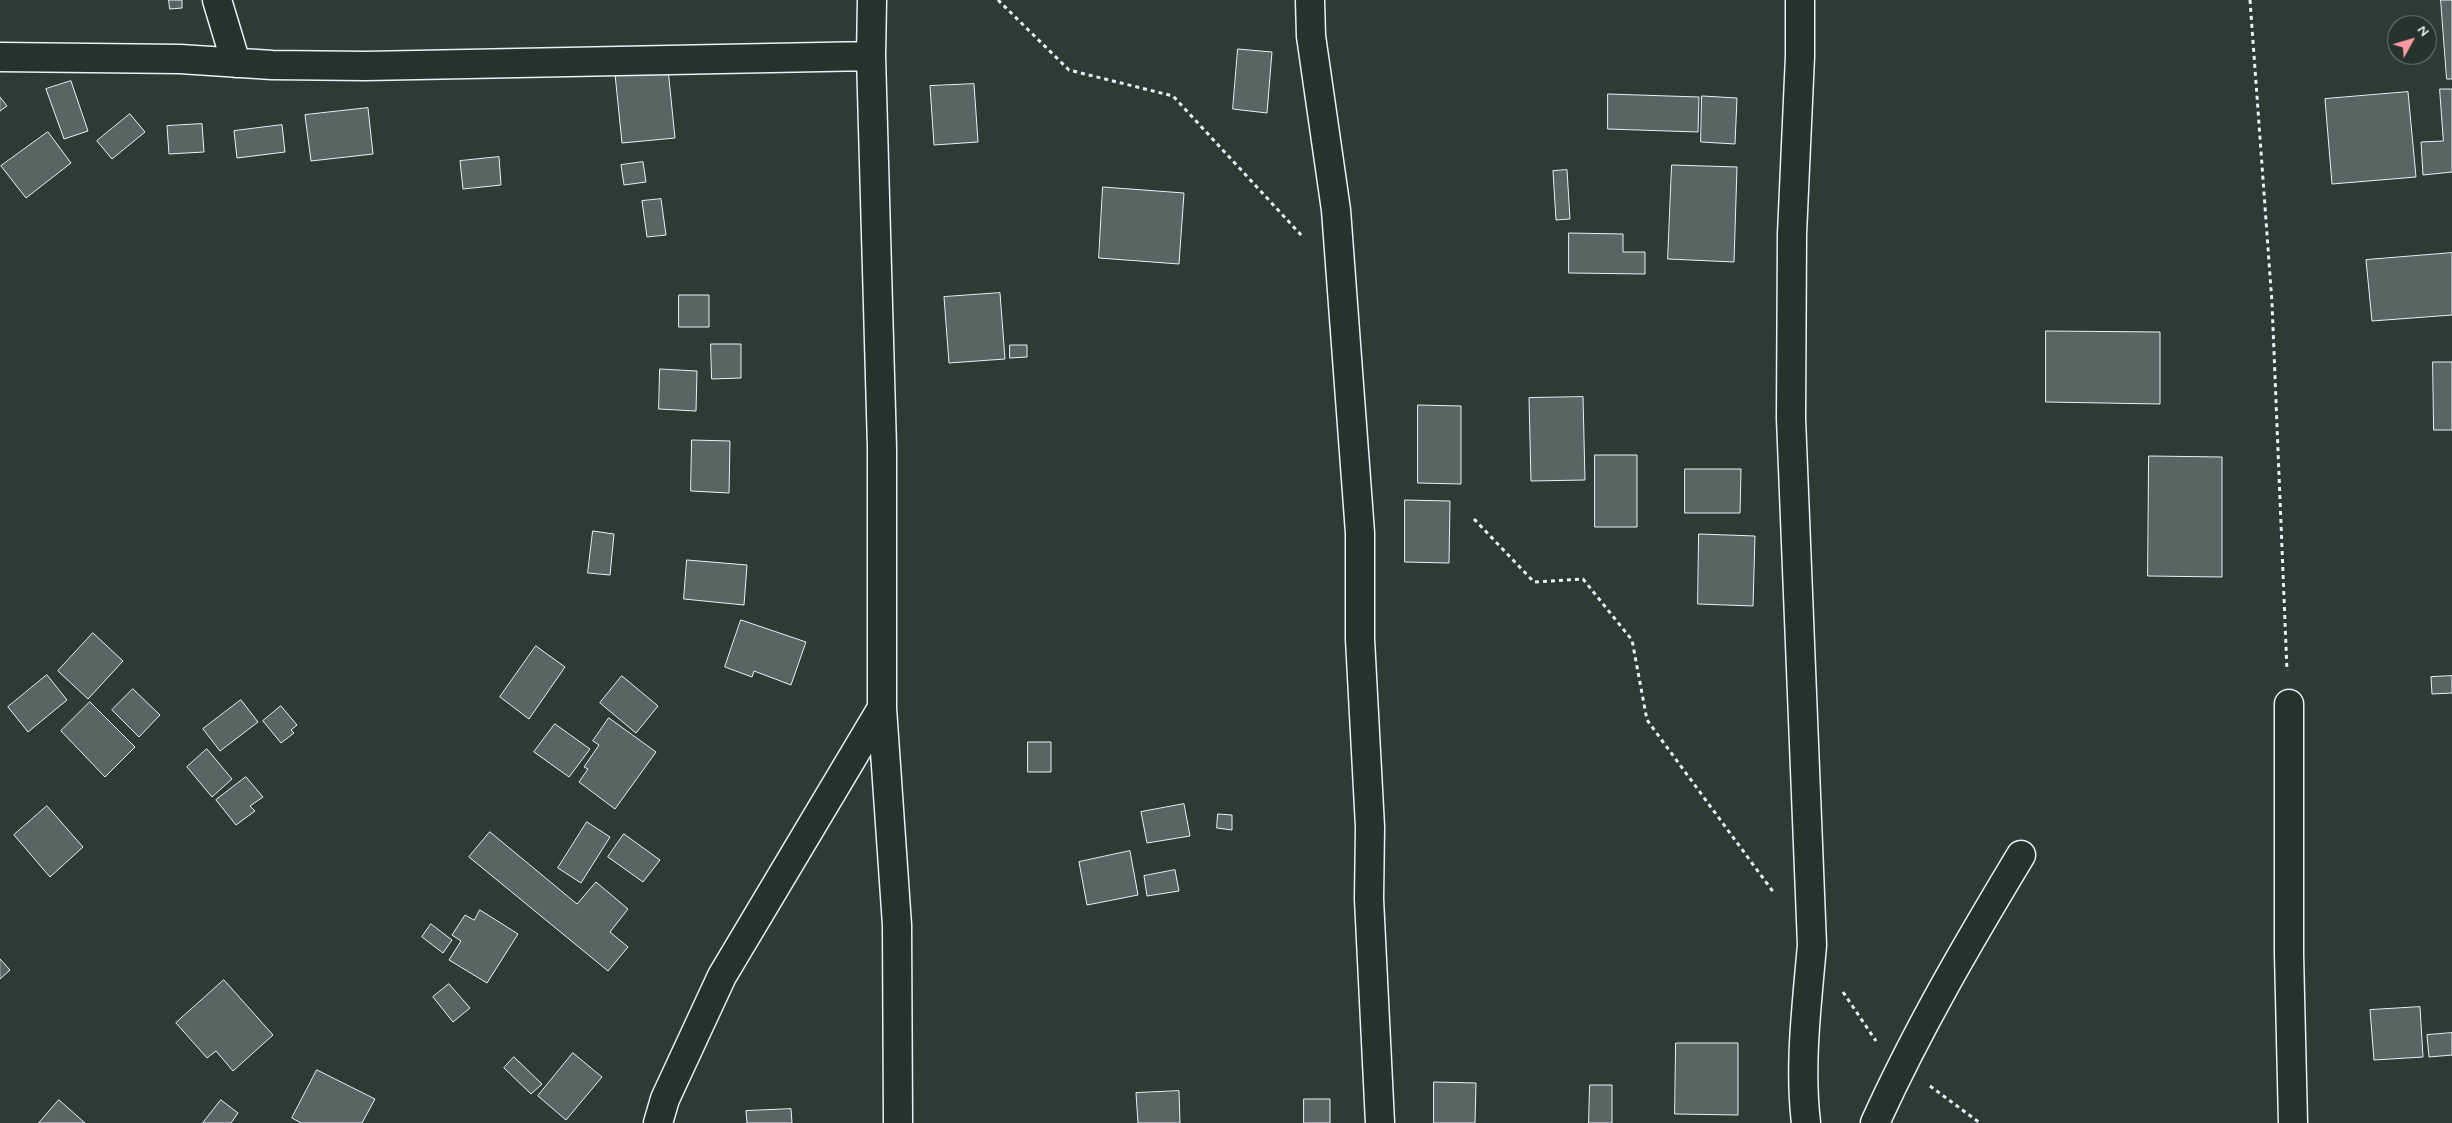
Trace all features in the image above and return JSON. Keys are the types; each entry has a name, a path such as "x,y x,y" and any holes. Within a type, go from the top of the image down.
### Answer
{"street":[{"path":"217,0 236,63"},
{"path":"872,0 882,448 882,708 897,925 898,1123"},
{"path":"1310,0 1311,36 1336,210 1360,533 1360,639 1370,826 1369,899 1380,1123"},
{"path":"1800,0 1800,56 1792,234 1791,418 1812,944 1805,1023 1804,1100 1806,1123"},
{"path":"0,57 180,59 236,63 366,66 872,56"},
{"path":"2289,704 2289,954 2293,1123"},
{"path":"658,1123 665,1099 722,976 882,708"},
{"path":"1875,1123 1898,1073 1948,976 2021,855"}],"path":[{"path":"998,0 1069,70 1173,96 1340,277"},
{"path":"2250,0 2272,303 2289,704"},
{"path":"1474,519 1534,582 1583,579 1632,640 1646,720 1776,896"},
{"path":"1812,944 1898,1073 1934,1087 1980,1123"}],"building":[{"path":"169,0 182,0 182,8 170,9"},
{"path":"2441,0 2452,0 2452,79 2447,79"},
{"path":"1238,49 1272,52 1267,113 1233,109"},
{"path":"668,69 675,138 622,143 615,74"},
{"path":"71,81 88,131 64,139 46,89"},
{"path":"974,84 978,142 934,145 930,86"},
{"path":"2440,89 2452,89 2452,172 2423,175 2421,142 2443,141"},
{"path":"2408,92 2416,177 2332,184 2325,99"},
{"path":"1608,94 1699,97 1698,132 1608,129"},
{"path":"1702,96 1737,98 1735,144 1701,142"},
{"path":"0,97 7,106 0,111"},
{"path":"368,108 373,154 311,161 305,115"},
{"path":"130,114 145,132 112,159 97,141"},
{"path":"202,124 204,152 169,154 167,126"},
{"path":"282,125 285,152 237,158 234,131"},
{"path":"48,132 71,163 26,198 1,166"},
{"path":"499,157 501,185 463,189 460,161"},
{"path":"643,162 646,182 624,185 621,165"},
{"path":"1672,165 1737,167 1734,262 1668,259"},
{"path":"1567,170 1570,219 1556,220 1553,171"},
{"path":"1103,187 1184,193 1179,264 1099,258"},
{"path":"661,199 666,235 647,237 642,201"},
{"path":"1569,233 1623,234 1623,252 1645,252 1645,274 1569,273"},
{"path":"2452,253 2452,315 2372,321 2366,260"},
{"path":"1000,293 1005,359 949,363 944,297"},
{"path":"679,295 709,295 709,327 679,327"},
{"path":"2046,331 2160,332 2160,404 2046,402"},
{"path":"711,344 741,344 741,378 712,379"},
{"path":"1010,345 1027,345 1027,357 1010,358"},
{"path":"2433,362 2452,362 2452,430 2434,430"},
{"path":"660,369 697,371 696,411 659,409"},
{"path":"1583,397 1585,480 1531,481 1529,398"},
{"path":"1418,405 1461,406 1461,484 1418,483"},
{"path":"692,440 730,441 729,493 691,491"},
{"path":"1595,455 1637,455 1637,527 1595,527"},
{"path":"2149,456 2222,457 2222,577 2148,576"},
{"path":"1685,469 1741,469 1740,513 1685,513"},
{"path":"1405,500 1450,501 1449,563 1405,562"},
{"path":"593,531 614,534 610,575 588,573"},
{"path":"1699,534 1755,536 1753,606 1698,604"},
{"path":"687,560 747,565 744,605 684,599"},
{"path":"741,620 806,642 791,685 754,671 752,677 725,667"},
{"path":"93,633 123,661 88,699 58,671"},
{"path":"536,646 565,667 529,719 500,697"},
{"path":"47,675 67,700 28,732 8,707"},
{"path":"622,676 658,706 636,733 600,703"},
{"path":"2452,676 2452,693 2432,694 2431,677"},
{"path":"133,689 160,715 139,737 112,710"},
{"path":"241,700 258,722 220,751 203,729"},
{"path":"90,702 135,747 105,777 61,731"},
{"path":"281,706 297,725 291,730 294,733 281,743 263,721"},
{"path":"609,718 656,752 615,809 579,782 588,769 584,767 599,745 593,741"},
{"path":"555,724 590,749 569,777 534,752"},
{"path":"1028,742 1051,742 1051,772 1028,772"},
{"path":"207,749 232,779 212,797 187,767"},
{"path":"246,777 263,797 250,806 255,811 236,825 216,800"},
{"path":"1184,804 1190,836 1147,843 1141,812"},
{"path":"47,806 83,847 50,877 14,835"},
{"path":"1218,814 1232,815 1232,830 1217,828"},
{"path":"587,822 610,837 581,883 558,868"},
{"path":"490,832 577,904 596,882 628,909 610,932 628,947 608,971 469,857"},
{"path":"624,834 660,860 643,882 608,857"},
{"path":"1130,851 1138,895 1087,905 1079,862"},
{"path":"1175,870 1179,891 1147,896 1144,876"},
{"path":"480,910 518,934 487,983 449,960 461,941 452,935 465,915 474,920"},
{"path":"431,924 452,940 443,953 422,937"},
{"path":"0,959 10,970 0,979"},
{"path":"224,980 273,1035 233,1071 216,1051 207,1058 176,1023"},
{"path":"449,984 470,1008 453,1022 433,997"},
{"path":"2420,1007 2423,1057 2374,1060 2370,1010"},
{"path":"2452,1033 2452,1055 2429,1057 2427,1035"},
{"path":"1676,1043 1738,1043 1738,1115 1675,1114"},
{"path":"573,1053 602,1077 566,1120 538,1096"},
{"path":"514,1057 542,1084 531,1094 504,1068"},
{"path":"317,1070 375,1099 362,1123 301,1123 292,1118"},
{"path":"1434,1082 1476,1083 1475,1123 1434,1123"},
{"path":"1590,1085 1612,1085 1612,1123 1589,1123"},
{"path":"1179,1091 1180,1123 1138,1123 1136,1093"},
{"path":"1304,1099 1330,1099 1330,1123 1304,1123"},
{"path":"59,1100 85,1123 39,1123"},
{"path":"221,1100 238,1113 231,1123 203,1123"},
{"path":"791,1109 792,1123 747,1123 746,1111"}]}
